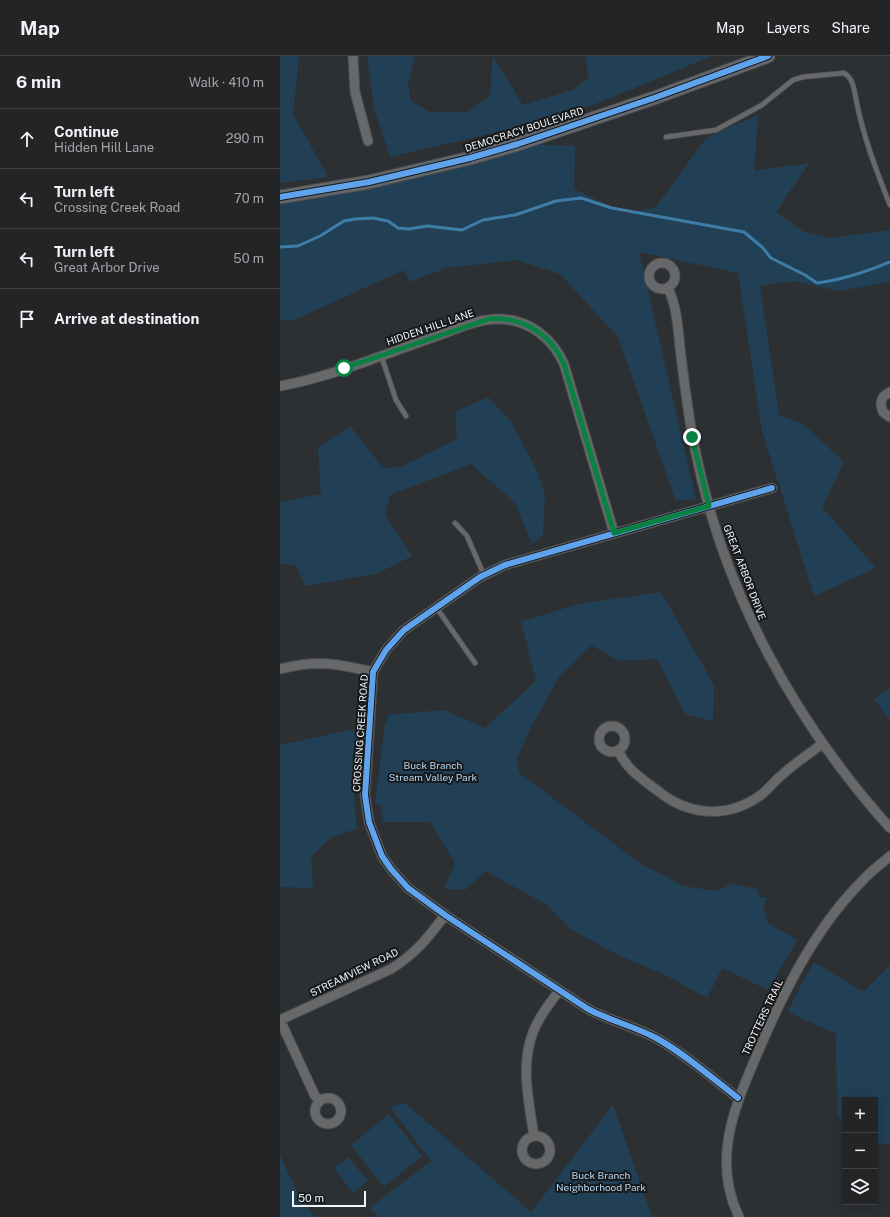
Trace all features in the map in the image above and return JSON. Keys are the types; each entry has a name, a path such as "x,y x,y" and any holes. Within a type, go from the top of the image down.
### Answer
{"main road":[{"name":"DEMOCRACY BOULEVARD","path":"280,197 369,182 477,156 518,144 654,98 768,56"}],"street":[{"path":"353,56 355,92 368,141"},
{"name":"GREAT ARBOR DRIVE","path":"668,288 674,303 677,321 692,437 709,506 722,550 752,622 786,688 822,744 867,802 890,828"},
{"name":"HIDDEN HILL LANE","path":"280,386 295,383 489,319 513,320 524,324 546,336 554,346 564,364 614,533"},
{"path":"890,392 884,395 880,403 883,412 890,417"},
{"name":"CROSSING CREEK ROAD","path":"738,1098 655,1037 605,1018 559,991 445,915 400,880 382,856 372,835 365,795 373,672 386,650 394,640 436,607 484,575 506,565 772,488"},
{"path":"280,669 305,663 327,662 373,672"},
{"path":"618,750 630,770 669,800 682,807 712,813 728,812 744,806 762,794 782,774 822,744"},
{"name":"TROTTERS TRAIL","path":"739,1217 730,1195 726,1158 728,1135 738,1098 778,1005 796,971 836,912 862,880 890,856"},
{"name":"STREAMVIEW ROAD","path":"280,1020 391,969 407,959 421,946 445,915"},
{"path":"534,1136 526,1087 528,1049 532,1033 541,1016 559,991"},
{"path":"280,1020 314,1096 320,1101"}],"lane":[{"path":"666,137 716,130 758,108 794,80 803,77 844,73 849,76 852,83 861,126 890,205"},
{"path":"381,355 396,400 406,416"},
{"path":"455,523 467,536 484,575"},
{"path":"436,607 475,663"}],"green space":[{"path":"280,56 299,56 293,114 328,177 280,183"},
{"path":"367,56 415,56 408,84 411,101 430,112 468,112 490,96 493,56 523,105 575,89 589,77 585,56 712,56 598,103 523,126 390,157 374,108"},
{"path":"758,115 754,171 809,163 776,212 804,232 832,238 890,230 890,282 839,291 794,281 760,286 779,415 803,424 844,462 822,507 876,568 814,596 762,431 738,273 639,252 696,499 676,501 618,337 560,274 516,260 446,268 410,282 404,270 294,320 280,320 280,197 518,144 575,146 574,189 626,214 656,207 706,138"},
{"path":"488,397 512,423 538,473 545,496 543,535 532,544 515,503 471,464 390,495 385,515 412,556 376,574 305,586 296,565 280,564 280,502 321,494 318,448 350,426 383,468 400,467 457,439 455,412"},
{"name":"Buck Branch Stream Valley Park","path":"661,592 714,685 713,721 685,714 657,659 619,661 591,645 559,677 530,729 517,758 519,773 642,865 668,877 682,886 717,891 731,884 757,889 760,897 768,898 763,906 768,923 797,940 768,990 722,968 707,998 667,976 616,954 570,929 547,905 485,871 465,890 444,889 455,863 430,822 383,822 381,805 375,804 385,723 387,722 388,715 444,710 485,728 536,681 521,621 580,604"},
{"path":"890,689 890,720 874,699"},
{"path":"360,728 354,798 357,829 333,836 311,856 313,888 280,887 280,745"},
{"path":"814,962 864,991 890,965 890,1144 878,1143 878,1097 842,1097 842,1141 841,1119 837,1118 836,1034 788,1012"},
{"name":"Buck Branch Neighborhood Park","path":"405,1103 531,1212 613,1105 652,1217 379,1217 369,1208 431,1161 390,1107"},
{"path":"389,1114 422,1156 384,1187 351,1145"},
{"path":"280,1155 299,1196 315,1217 280,1217"},
{"path":"348,1157 368,1181 353,1193 334,1168"}],"waterway":[{"path":"280,247 298,246 320,236 344,221 355,219 373,218 388,221 398,228 409,229 427,226 462,230 483,220 515,215 556,201 581,198 612,208 744,232 762,247 771,258 805,275 817,283 854,275 890,262"}],"cycle path":[{"path":"280,197 369,182 470,158 518,144 654,98 768,56"},
{"path":"738,1098 667,1044 639,1030 588,1009 445,915 408,888 391,869 382,856 369,822 365,795 373,672 386,650 404,630 480,577 505,565 772,488"}],"route":[{"path":"344,368 489,319 513,320 535,329 546,336 560,355 564,364 614,533 709,506 692,437"}]}
